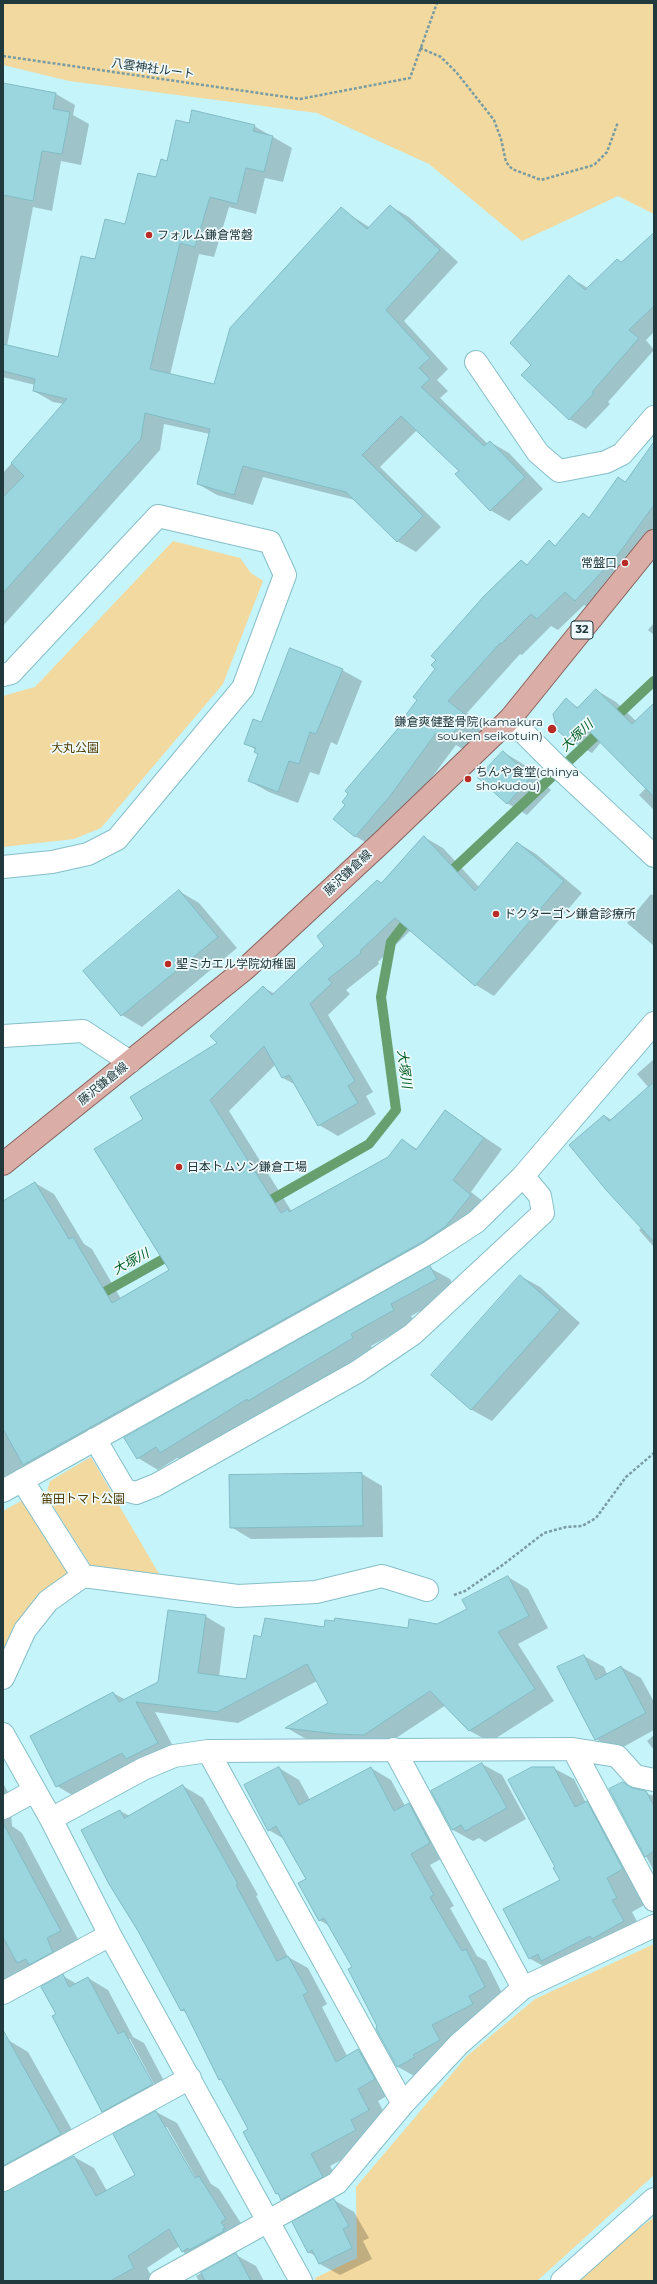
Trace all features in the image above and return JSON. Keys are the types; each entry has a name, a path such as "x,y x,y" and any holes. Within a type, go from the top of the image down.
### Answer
{"main road":[{"name":"藤沢鎌倉線","path":"3,1164 245,969 510,719 654,541"}],"street":[{"path":"476,362 538,453 559,471 606,462 622,454 654,417"},
{"path":"3,675 12,673 158,516 270,542 285,575 243,688 117,839 88,854 52,862 3,867"},
{"path":"510,719 580,788 654,856"},
{"path":"3,1491 430,1252 476,1222 523,1176 654,1024"},
{"path":"3,1036 83,1031 130,1062"},
{"path":"95,1439 125,1490 136,1493 156,1485 357,1372 413,1334 543,1213 540,1196 523,1176"},
{"path":"22,1480 84,1576"},
{"path":"3,1678 25,1630 48,1600 84,1576 238,1596 316,1592 382,1576 427,1590"},
{"path":"3,1734 51,1819 110,1935 301,2281"},
{"path":"394,1749 523,1988"},
{"path":"51,1819 143,1769 174,1756 208,1751 573,1749 617,1756 635,1776 654,1780"},
{"path":"573,1749 654,1900"},
{"path":"208,1751 403,2104"},
{"path":"3,1808 34,1791"},
{"path":"160,2281 337,2183 403,2104 459,2044 523,1988 654,1926"},
{"path":"3,1993 110,1935"},
{"path":"3,2180 190,2078"},
{"path":"562,2281 654,2199"}],"path":[{"path":"437,3 420,48 441,57 457,73 494,120 501,139 506,162 512,169 541,180 594,165 607,152 618,122"},
{"name":"八雲神社ルート","path":"3,56 300,99 410,78 420,48"},
{"path":"427,1590 444,1597 453,1596 465,1591 504,1564 544,1533 566,1526 582,1526 596,1518 626,1477 654,1454"}],"green space":[{"path":"3,3 654,3 654,214 618,196 522,241 429,164 317,113 69,81 3,65"},
{"name":"大丸公園","path":"173,541 240,558 251,573 263,581 223,684 101,828 74,839 3,847 3,696 35,687"},
{"name":"笛田トマト公園","path":"91,1457 159,1574 91,1566 46,1495 50,1481"},
{"path":"23,1500 72,1577 3,1669 3,1511"},
{"path":"654,1944 654,2175 537,2281 316,2281 315,2278 357,2258 356,2187 467,2056 535,1999"},
{"path":"654,2217 654,2281 576,2281 587,2269"}],"building":[{"path":"3,83 56,93 53,109 70,112 62,154 42,151 33,201 3,195"},
{"path":"192,110 255,125 253,131 273,136 264,172 246,168 237,204 210,197 195,247 180,243 150,369 214,384 230,328 341,207 367,229 390,205 440,250 386,310 430,358 419,368 430,379 421,387 484,446 490,441 525,477 490,511 455,474 459,471 401,416 362,455 423,516 397,542 346,492 243,466 234,495 197,484 210,429 145,413 141,439 3,593 3,497 24,476 11,463 67,399 33,391 35,379 3,371 3,344 58,357 81,256 95,259 105,219 125,224 138,173 156,177 161,159 167,161 176,120 189,123"},
{"path":"654,233 654,306 629,330 639,338 592,392 594,393 569,420 521,375 531,365 510,343 569,275 585,290 617,259 621,262"},
{"path":"654,442 654,505 620,552 575,601 565,592 537,619 531,614 501,644 500,643 448,701 467,716 447,741 436,733 390,796 355,837 333,819 345,805 342,802 348,794 345,791 401,725 399,724 417,700 413,697 435,669 431,665 436,660 431,656 484,596 521,560 527,565 549,540 555,546 583,513 589,518 618,477 625,482"},
{"path":"290,648 343,669 316,734 310,732 299,764 289,761 278,792 248,781 258,754 254,752 256,748 244,744 253,719 261,722"},
{"path":"596,689 632,724 654,703 654,797 584,726 571,742 557,730 553,714 566,698 577,708"},
{"path":"503,751 531,777 507,804 478,778"},
{"path":"424,836 475,891 517,842 564,881 475,986 395,918 360,951 361,953 328,979 332,983 310,1004 355,1081 348,1086 358,1103 318,1126 289,1075 282,1078 264,1046 210,1100 281,1213 288,1209 289,1212 388,1157 402,1139 416,1150 445,1110 484,1138 453,1180 471,1195 446,1226 424,1241 23,1465 3,1429 3,1201 35,1182 69,1239 73,1237 112,1303 169,1270 94,1149 143,1119 130,1097 217,1043 210,1036 263,986 272,995 324,946 317,936 377,880 381,883"},
{"path":"179,890 218,937 121,1016 83,971"},
{"path":"654,1082 654,1242 607,1191 569,1145 604,1115 609,1121"},
{"path":"430,1266 437,1279 391,1304 394,1310 351,1334 353,1338 248,1401 247,1399 160,1453 156,1447 137,1459 124,1438"},
{"path":"520,1275 560,1310 471,1410 431,1375"},
{"path":"362,1473 363,1526 230,1528 229,1475"},
{"path":"508,1576 529,1616 498,1632 535,1689 469,1731 430,1691 364,1735 336,1734 285,1728 328,1703 307,1664 217,1712 136,1702 158,1743 126,1759 122,1753 56,1787 30,1736 113,1692 119,1702 158,1682 168,1610 206,1615 198,1673 246,1679 254,1635 261,1637 265,1618 324,1627 325,1620 334,1621 335,1618 408,1628 409,1619 437,1624 467,1609 462,1600"},
{"path":"584,1655 596,1680 621,1666 646,1713 595,1740 557,1667"},
{"path":"482,1763 507,1808 465,1831 461,1825 452,1830 431,1791"},
{"path":"279,1767 299,1805 371,1767 394,1811 409,1803 430,1843 411,1854 434,1895 430,1897 462,1951 466,1949 485,1987 469,1996 473,2004 432,2025 440,2040 413,2055 415,2057 397,2067 376,2029 377,2026 348,1969 352,1967 324,1918 319,1921 298,1883 306,1879 276,1826 268,1831 244,1785"},
{"path":"532,1767 554,1767 575,1807 587,1801 623,1869 607,1878 617,1898 612,1900 624,1921 592,1939 590,1936 541,1961 538,1954 529,1959 503,1909 560,1880 553,1868 555,1867 508,1780"},
{"path":"623,1782 632,1788 646,1791 654,1806 654,1851 645,1857 609,1789"},
{"path":"183,1785 238,1884 236,1885 277,1961 288,1956 308,1992 303,1995 336,2062 358,2049 375,2079 358,2089 369,2110 351,2120 356,2130 311,2154 323,2177 281,2200 278,2193 276,2194 243,2132 248,2129 221,2079 219,2080 184,2009 181,2011 138,1931 109,1884 81,1830 120,1810 124,1818"},
{"path":"3,1823 61,1931 47,1938 53,1952 29,1965 26,1959 17,1963 3,1937"},
{"path":"63,1974 69,1987 88,1977 118,2034 124,2031 153,2084 102,2112 52,2016 56,2014 41,1987"},
{"path":"3,2030 61,2134 3,2166"},
{"path":"156,2111 195,2178 199,2176 226,2219 221,2222 225,2228 223,2229 224,2231 189,2250 188,2248 182,2252 169,2229 128,2256 134,2268 110,2281 3,2281 3,2192 74,2156 96,2196 135,2175 113,2134"},
{"path":"334,2199 349,2226 343,2229 352,2248 319,2264 312,2250 308,2253 292,2222"},
{"path":"236,2253 251,2281 205,2281 201,2273"}],"waterway":[{"name":"大塚川","path":"444,878 654,681"},
{"name":"大塚川","path":"262,1205 369,1144 396,1110 381,997 391,942 411,916"},
{"name":"大塚川","path":"94,1298 174,1253"}],"place":[{"name":"フォルム鎌倉常磐","path":"149,235"},
{"name":"常盤口","path":"625,563"},
{"name":"鎌倉爽健整骨院(kamakura souken seikotuin)","path":"552,729"},
{"name":"ちんや食堂(chinya shokudou)","path":"468,779"},
{"name":"ドクターゴン鎌倉診療所","path":"496,914"},
{"name":"聖ミカエル学院幼稚園","path":"168,964"},
{"name":"日本トムソン鎌倉工場","path":"179,1167"}]}
